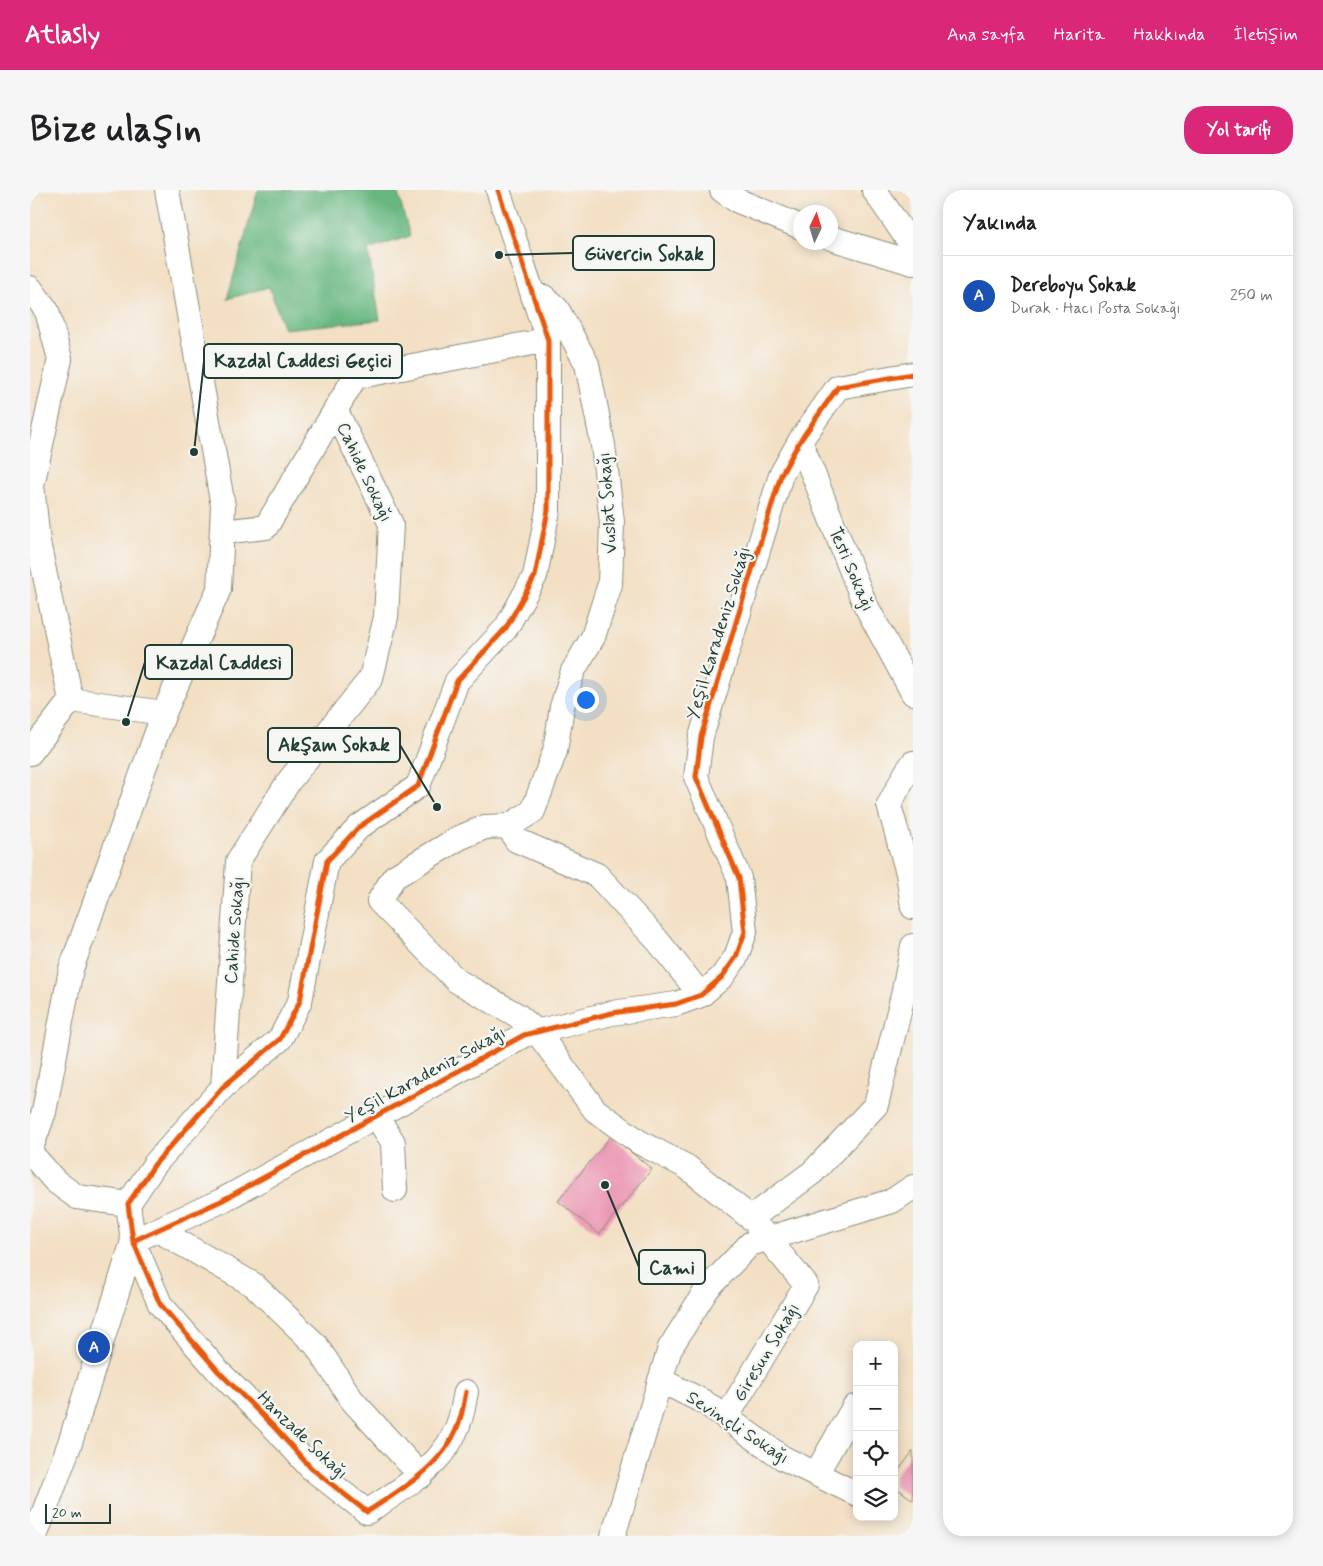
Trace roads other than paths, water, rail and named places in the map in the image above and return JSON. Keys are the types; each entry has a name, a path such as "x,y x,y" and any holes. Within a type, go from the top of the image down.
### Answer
{"street":[{"path":"128,1204 77,1197 55,1181 30,1152 44,1112 70,970 164,713 219,589 222,506 167,190"},
{"path":"35,1536 70,1443 133,1241 128,1204 155,1164 223,1087 280,1039 300,1001 327,861 358,826 418,786 457,680 506,628 535,576 548,510 548,340 498,190"},
{"path":"722,190 736,200 793,224"},
{"path":"874,190 913,248"},
{"path":"838,240 913,263"},
{"path":"30,288 47,311 60,359 32,485 38,542 71,700 30,753"},
{"name":"Vuslat Sokağı","path":"509,826 533,811 555,751 562,707 574,671 593,637 610,584 612,522 603,445 587,364 557,309 544,298 534,296"},
{"path":"222,532 266,527 355,378 548,340"},
{"name":"Yeşil Karadeniz Sokağı","path":"133,1241 221,1201 524,1035 612,1013 676,1004 701,995 722,977 736,957 745,932 739,878 696,777 701,737 781,475 800,441 838,387 913,374"},
{"name":"Cahide Sokağı","path":"223,1087 238,861 289,781 371,678 386,617 391,524 336,410"},
{"name":"Testi Sokağı","path":"800,441 864,602 913,692"},
{"path":"71,700 164,713"},
{"path":"913,763 889,806 908,873 913,907"},
{"path":"701,995 656,940 597,875 516,840 509,826 485,826 459,838 394,876 379,901 457,981 517,1015 537,1032 595,1110 639,1142 687,1167 751,1218 767,1239"},
{"path":"751,1218 813,1172 876,1105 913,946"},
{"name":"Yeşil Karadeniz Sokağı","path":"376,1116 393,1142 395,1190"},
{"path":"619,1533 670,1348 707,1289 750,1244 892,1201 913,1187"},
{"path":"158,1230 254,1285 316,1345 352,1400 421,1476"},
{"name":"Giresun Sokağı","path":"726,1418 806,1285 767,1239"},
{"name":"Hanzade Sokağı","path":"133,1241 160,1304 219,1372 276,1428 318,1474 367,1512 421,1476 448,1445 460,1420 466,1392"},
{"name":"Sevinçli Sokağı","path":"660,1380 704,1402 783,1458 853,1492"},
{"path":"816,1474 853,1409"}],"place":[{"name":"Güvercin Sokak","path":"499,255"},
{"name":"Kazdal Caddesi Geçici","path":"194,452"},
{"name":"Kazdal Caddesi","path":"126,722"},
{"name":"Akşam Sokak","path":"437,807"},
{"name":"Cami","path":"605,1185"},
{"name":"Dereboyu Sokak","path":"94,1347"}]}
